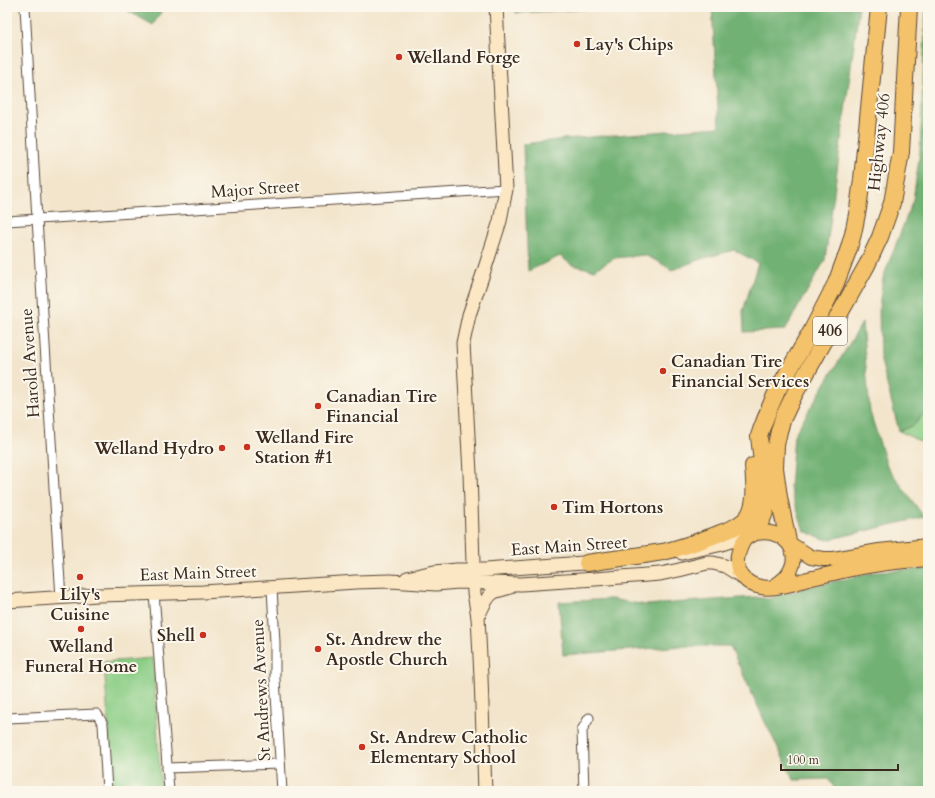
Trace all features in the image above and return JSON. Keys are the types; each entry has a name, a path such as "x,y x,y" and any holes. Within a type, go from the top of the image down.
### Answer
{"highway":[{"name":"Highway 406","path":"751,534 765,516 767,508 759,436 764,420 777,391 811,332 836,283 850,245 858,209 862,179 879,7"},
{"name":"Highway 406","path":"789,543 777,483 775,461 779,431 783,418 794,395 867,265 880,238 892,203 901,152 909,7"},
{"path":"587,563 664,551 690,544 737,526 749,514 753,505 753,461 759,436"}],"main road":[{"path":"486,791 478,617 473,576 470,472 463,343 469,315 501,216 506,189 496,7"},
{"path":"928,546 879,551 834,559 824,559 811,557 775,534 761,532 751,534 742,544 737,558 741,576 750,583 760,587 790,585 848,569 928,559"},
{"name":"East Main Street","path":"7,601 154,593 203,592 356,582 390,581 436,584 458,582 485,570 651,559 681,554 718,545 751,534"},
{"path":"773,587 784,580 790,570 793,560 792,549 789,543"},
{"name":"East Main Street","path":"473,576 521,584 660,574 707,563 725,566 741,576"},
{"path":"478,617 486,600 495,592 521,584"}],"street":[{"name":"Harold Avenue","path":"25,7 37,219 62,598"},
{"name":"Major Street","path":"7,221 506,189"},
{"name":"St Andrews Avenue","path":"272,588 275,679 282,791"},
{"path":"154,593 169,791"},
{"path":"7,718 97,714 104,724 107,791"},
{"path":"584,791 582,730 589,718"},
{"path":"167,768 280,764"}],"green space":[{"path":"121,7 164,7 153,25"},
{"path":"516,7 623,7 516,13"},
{"path":"712,7 859,7 825,260 785,330 744,332 743,311 758,263 734,250 701,259 672,270 644,255 615,258 594,270 572,265 560,256 528,271 523,144 564,139 719,127"},
{"path":"926,7 928,7 928,408 914,425 899,431 880,357 879,307 883,278 913,200 920,152"},
{"path":"862,323 870,412 887,466 924,517 827,540 804,531 790,488 794,435"},
{"path":"928,408 928,445 899,431 914,425"},
{"path":"928,569 928,791 836,791 829,779 794,780 730,646 684,646 563,655 559,602 611,599 646,605 755,597 768,599 810,587 880,571"},
{"path":"153,658 161,791 113,791 104,662"}],"place":[{"name":"Lay's Chips","path":"577,44"},
{"name":"Welland Forge","path":"399,57"},
{"name":"Canadian Tire Financial Services","path":"663,371"},
{"name":"Canadian Tire Financial","path":"318,406"},
{"name":"Welland Fire Station #1","path":"247,447"},
{"name":"Welland Hydro","path":"222,448"},
{"name":"Tim Hortons","path":"554,507"},
{"name":"Lily's Cuisine","path":"80,577"},
{"name":"Welland Funeral Home","path":"81,629"},
{"name":"Shell","path":"203,635"},
{"name":"St. Andrew the Apostle Church","path":"318,649"},
{"name":"St. Andrew Catholic Elementary School","path":"362,747"}]}
